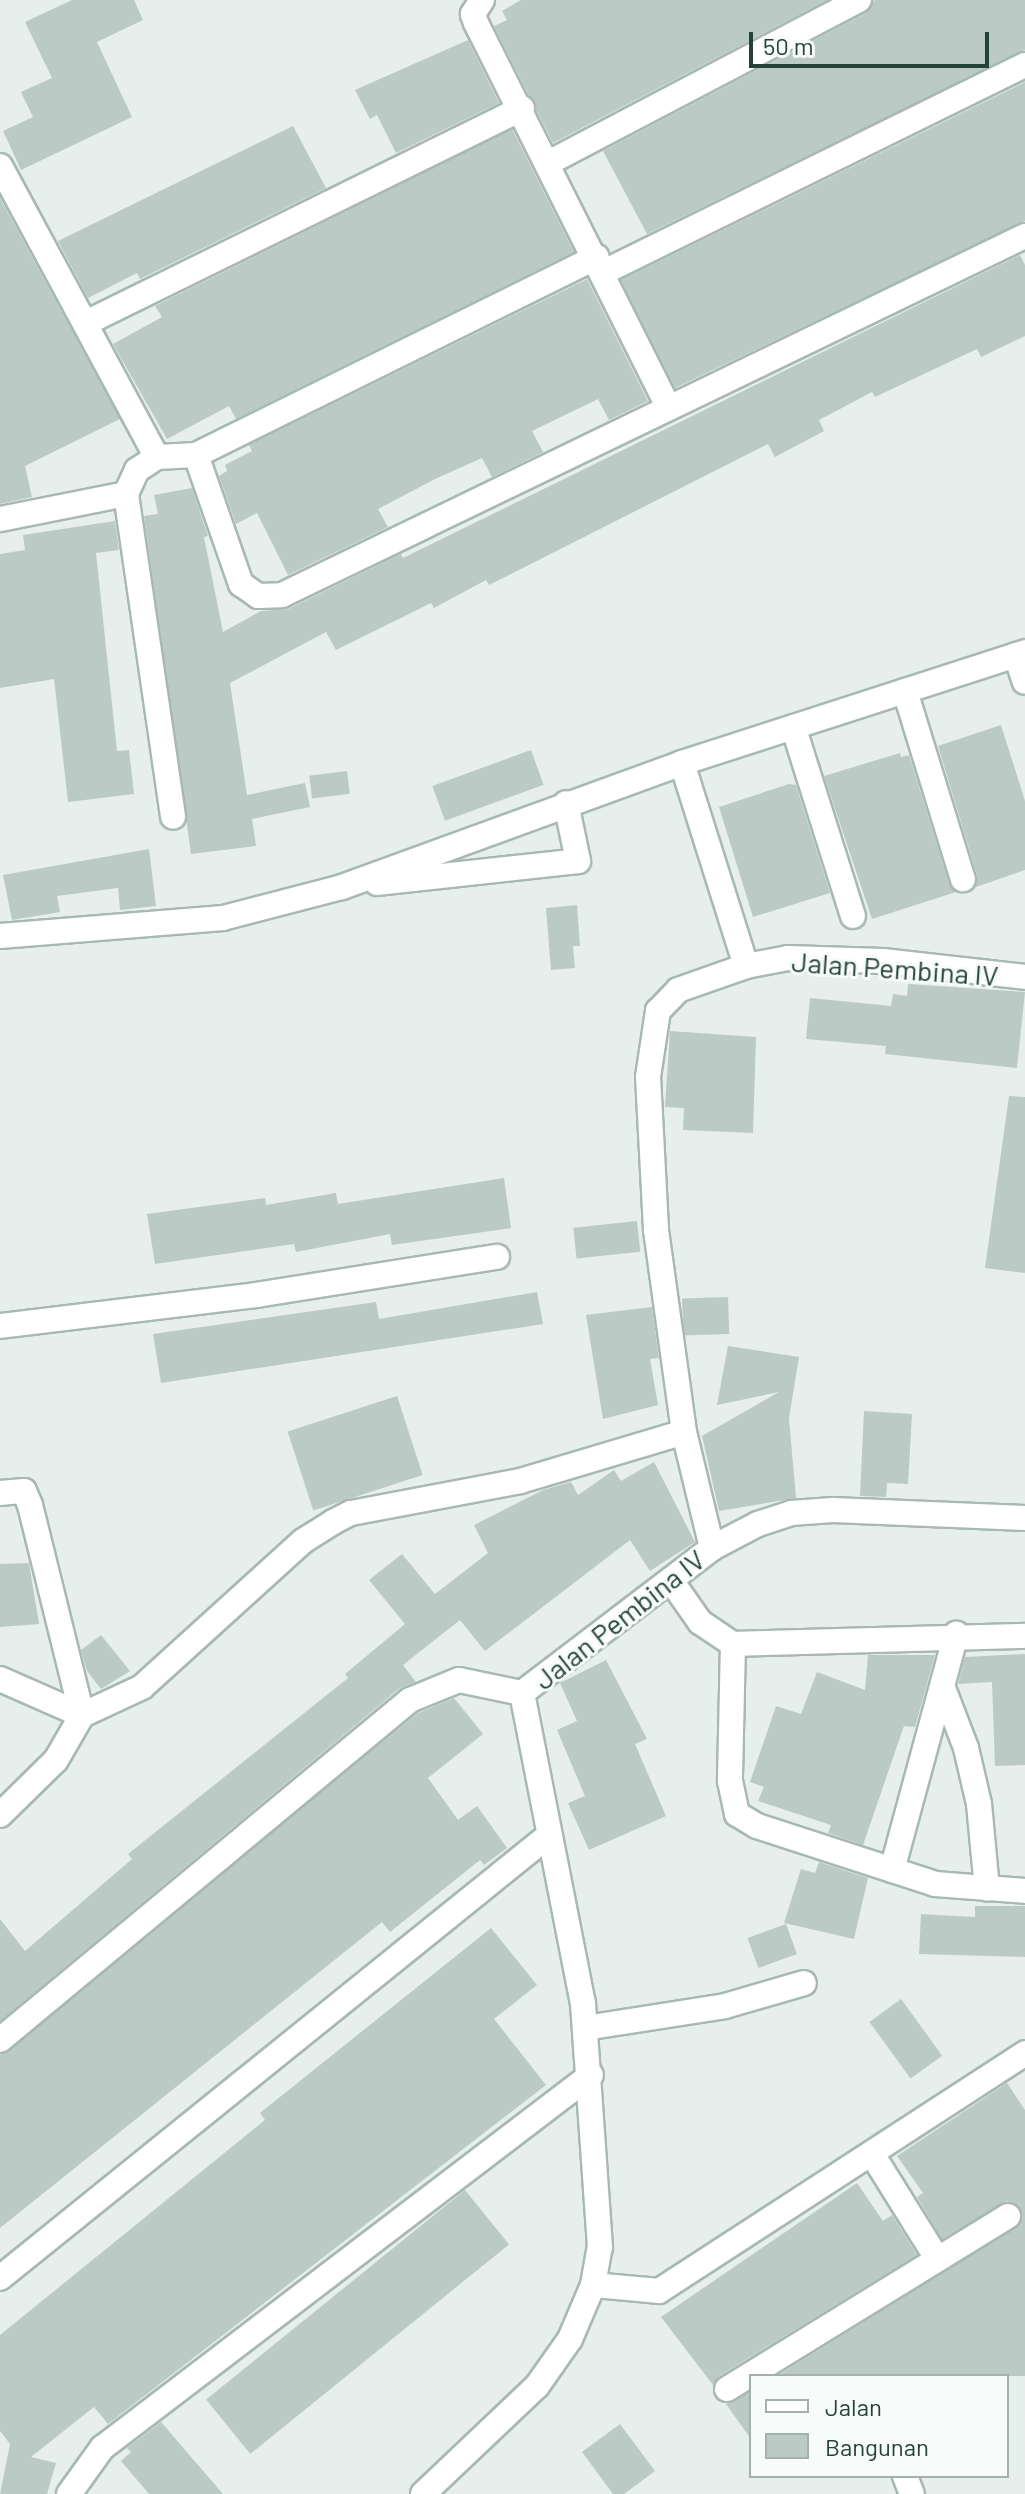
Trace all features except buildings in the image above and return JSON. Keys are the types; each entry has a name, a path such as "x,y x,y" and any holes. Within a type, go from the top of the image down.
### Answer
{"street":[{"path":"482,0 473,14 550,162 668,407"},
{"path":"550,162 859,0"},
{"path":"173,817 126,494 137,470 157,457 196,455 1025,65"},
{"path":"86,323 522,108"},
{"path":"0,166 157,457"},
{"path":"196,455 241,584 268,597 282,595 1025,236"},
{"path":"0,519 126,494"},
{"path":"0,936 223,918 342,887 682,763 1020,654 1025,682"},
{"path":"905,691 963,879"},
{"path":"794,729 853,916"},
{"path":"682,763 746,966"},
{"path":"342,887 578,861 566,803"},
{"name":"Jalan Pembina IV","path":"423,2494 537,2386 570,2339 593,2285 600,2247 591,2075 585,2028 522,1693 672,1582 712,1548 684,1432 656,1229 650,1038 658,1011 678,990 746,966 788,958 883,961 1025,977"},
{"path":"0,1326 256,1295 497,1257"},
{"path":"0,1815 56,1760 82,1715 142,1687 303,1541 333,1522 351,1513 520,1481 684,1432"},
{"path":"0,1493 24,1491 30,1505 82,1715"},
{"path":"712,1548 791,1513 1025,1518"},
{"path":"672,1582 700,1622 733,1644 956,1634 1025,1636"},
{"path":"892,1870 956,1634"},
{"path":"733,1644 730,1781 737,1814 757,1826 935,1884 1025,1891"},
{"path":"0,1679 82,1715"},
{"path":"0,2040 410,1700 459,1680 522,1693"},
{"path":"943,1688 976,1790 987,1889"},
{"path":"0,2278 548,1836"},
{"path":"585,2028 725,2006 804,1983"},
{"path":"593,2285 659,2291 1025,2053"},
{"path":"69,2494 102,2448 591,2075"},
{"path":"872,2154 936,2257"},
{"path":"751,2374 936,2257 1008,2216"},
{"path":"727,2389 749,2375"}]}
